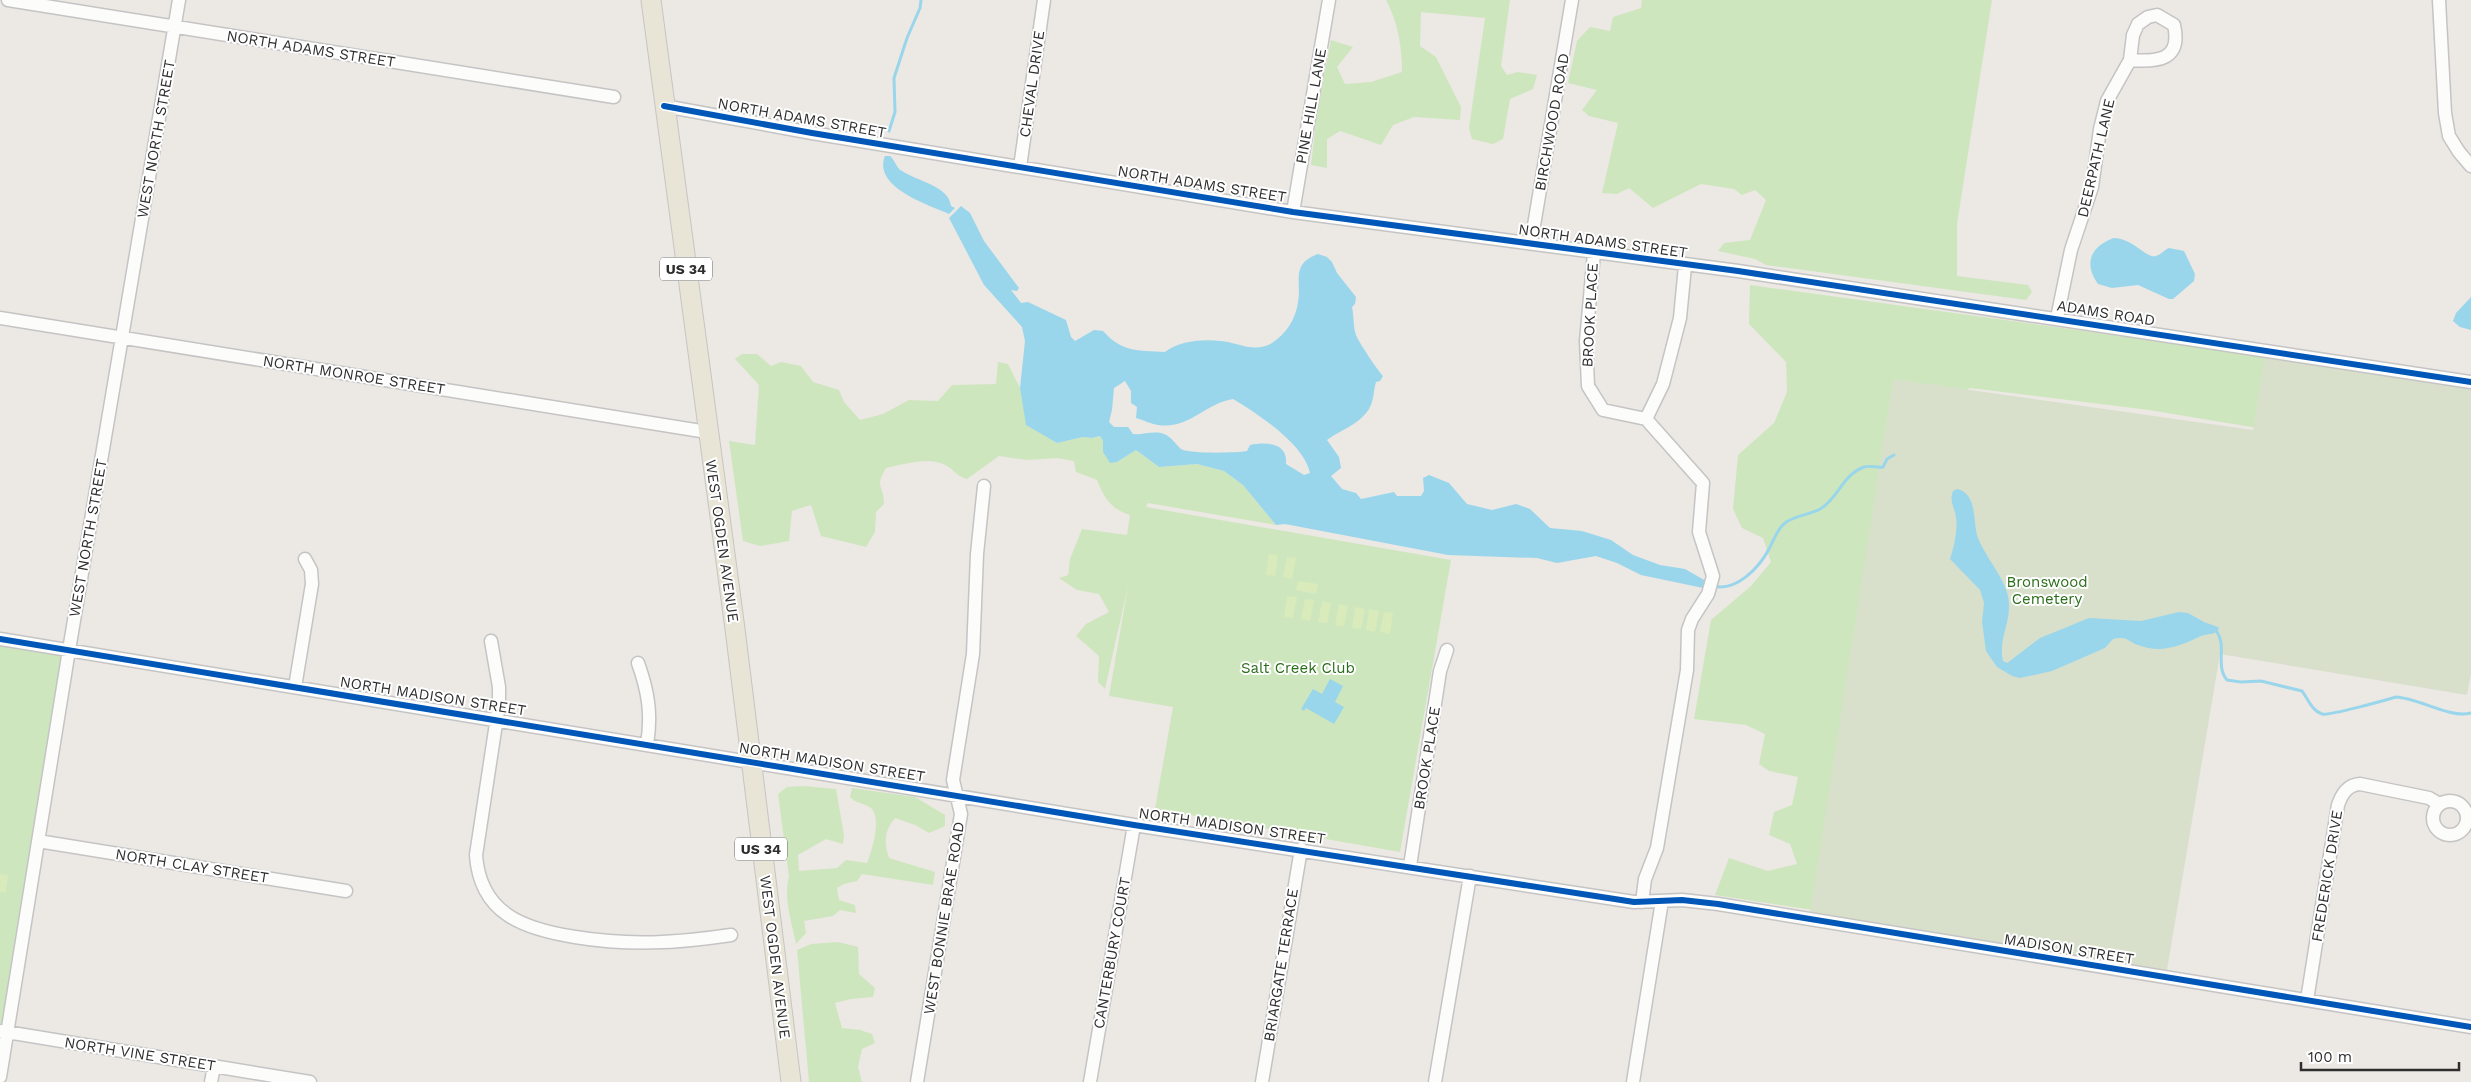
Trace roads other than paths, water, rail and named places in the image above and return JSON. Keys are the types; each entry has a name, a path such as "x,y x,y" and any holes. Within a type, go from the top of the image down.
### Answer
{"main road":[{"name":"WEST OGDEN AVENUE","path":"651,0 791,1082"}],"street":[{"name":"NORTH ADAMS STREET","path":"8,0 175,28 614,96"},
{"name":"WEST NORTH STREET","path":"0,1077 4,1032 38,841 179,0"},
{"name":"CHEVAL DRIVE","path":"1020,167 1044,0"},
{"name":"PINE HILL LANE","path":"1293,212 1329,0"},
{"name":"BIRCHWOOD ROAD","path":"1532,243 1572,0"},
{"path":"2439,0 2445,113 2449,136 2471,166"},
{"name":"DEERPATH LANE","path":"2057,318 2071,250 2092,187 2100,129 2107,101 2130,60"},
{"name":"NORTH ADAMS STREET","path":"664,106 1293,212 1532,243 1685,266 1738,271"},
{"name":"BROOK PLACE","path":"1594,253 1586,341 1588,386 1603,410 1646,419"},
{"path":"1642,902 1645,879 1659,838 1687,670 1688,630 1692,619 1708,594 1713,576 1699,532 1703,483 1646,419 1663,384 1680,318 1685,266"},
{"name":"ADAMS ROAD","path":"1738,271 2471,382"},
{"name":"NORTH MONROE STREET","path":"0,318 707,432"},
{"name":"WEST BONNIE BRAE ROAD","path":"917,1082 961,814 953,780 973,654 977,554 984,486"},
{"path":"295,687 312,584 311,570 305,559"},
{"name":"NORTH MADISON STREET","path":"0,639 956,794 1134,825 1642,902 1662,901"},
{"path":"491,640 499,687 497,719 476,855 477,867 483,885 501,910 529,927 595,940 658,944 731,934"},
{"name":"BROOK PLACE","path":"1410,866 1440,671 1447,650"},
{"path":"638,663 647,688 650,710 647,744"},
{"name":"FREDERICK DRIVE","path":"2306,1000 2338,805 2344,791 2360,784 2429,798 2439,804"},
{"name":"CANTERBURY COURT","path":"1090,1082 1134,825"},
{"name":"NORTH CLAY STREET","path":"38,841 346,891"},
{"name":"BRIARGATE TERRACE","path":"1262,1082 1301,849"},
{"path":"1435,1082 1470,876"},
{"name":"MADISON STREET","path":"1662,901 1682,900 1718,904 2471,1027"},
{"path":"1633,1082 1662,901"},
{"name":"NORTH VINE STREET","path":"4,1032 310,1082"},
{"path":"211,1082 214,1066"}],"water":[{"path":"885,156 890,156 900,170 908,175 939,189 949,199 951,206 955,208 949,214 916,200 894,186 887,177 883,167"},
{"path":"961,206 970,213 984,241 1019,288 1017,291 1011,290 1021,303 1028,302 1066,320 1071,337 1075,341 1094,330 1103,331 1124,347 1138,350 1165,352 1184,343 1213,340 1252,347 1265,346 1272,343 1286,331 1293,320 1299,295 1300,268 1309,258 1318,254 1327,257 1356,297 1355,304 1352,307 1356,335 1368,356 1383,376 1380,381 1376,382 1372,402 1365,415 1327,440 1339,457 1341,468 1331,476 1342,489 1356,493 1361,499 1394,492 1397,496 1421,496 1424,491 1423,478 1429,475 1449,483 1467,504 1492,510 1516,504 1530,509 1550,528 1582,531 1611,540 1633,555 1660,565 1685,569 1706,581 1703,588 1641,575 1617,563 1596,556 1557,563 1537,558 1448,555 1285,524 1276,525 1243,485 1224,471 1197,464 1159,467 1136,450 1117,462 1110,463 1103,452 1103,441 1100,436 1092,438 1083,437 1057,443 1026,425 1020,388 1025,341 1022,327 984,285 949,218","holes":["1125,381 1131,391 1131,403 1137,407 1136,418 1158,425 1179,424 1214,405 1233,399 1267,421 1290,441 1306,462 1310,473 1304,475 1286,464 1286,457 1283,451 1275,445 1250,445 1247,451 1241,452 1193,452 1181,449 1164,434 1156,432 1133,434 1128,427 1114,427 1109,422 1114,388"]},
{"path":"2114,238 2127,241 2152,256 2156,256 2169,248 2184,251 2195,274 2194,281 2173,299 2138,285 2112,288 2098,284 2091,269 2090,262 2092,256 2106,241"},
{"path":"2471,297 2471,330 2460,327 2453,321 2456,313"},
{"path":"1957,489 1968,496 1971,501 1980,543 2001,578 2008,595 2009,611 2002,646 2003,661 2007,663 2040,638 2089,618 2141,621 2179,612 2188,613 2219,629 2213,634 2201,636 2178,646 2163,649 2146,648 2124,638 2113,639 2105,648 2052,671 2020,678 2012,676 1997,667 1986,651 1982,622 1984,603 1980,590 1950,559 1956,527 1952,498 1953,491"},
{"path":"1330,679 1343,686 1335,702 1344,707 1334,724 1306,708 1304,711 1301,709 1313,689 1322,694"}],"waterway":[{"path":"889,131 895,112 894,78 907,38 920,8 921,0"},
{"path":"1713,586 1722,587 1730,585 1746,577 1765,556 1782,525 1793,518 1820,509 1826,505 1850,476 1866,466 1883,467 1887,459 1894,455"},
{"path":"2217,632 2221,643 2222,669 2227,680 2241,682 2261,681 2302,691 2313,708 2322,714 2396,697 2405,698 2444,711 2463,714 2471,713"}],"park label":[{"name":"Bronswood Cemetery","path":"2047,590"},
{"name":"Salt Creek Club","path":"1298,668"}]}
